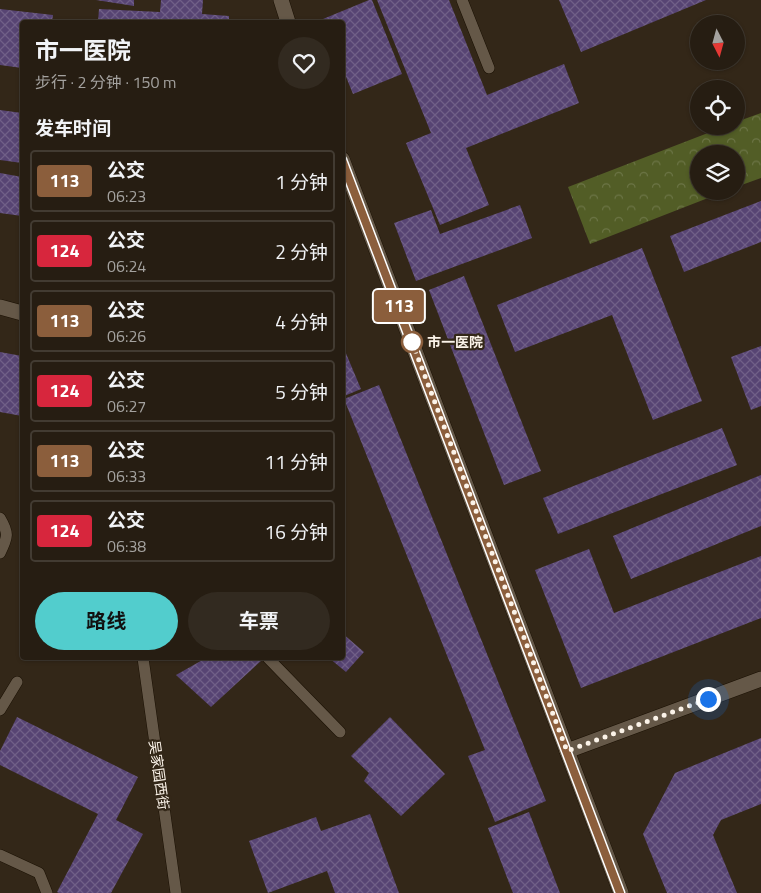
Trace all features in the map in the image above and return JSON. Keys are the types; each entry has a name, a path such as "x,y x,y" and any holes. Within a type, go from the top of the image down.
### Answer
{"street":[{"path":"281,0 287,20"},
{"path":"345,175 348,190 567,751 620,893"},
{"path":"0,307 20,312"},
{"path":"567,751 761,679"}],"lane":[{"path":"462,0 489,68"},
{"path":"0,518 7,530 0,554"},
{"name":"吴家园西街","path":"143,660 176,893"},
{"path":"270,660 340,732"},
{"path":"0,710 17,682"},
{"path":"0,855 39,873 46,893"}],"green space":[{"path":"761,113 761,178 745,184 745,145 690,145 690,200 703,200 590,244 568,187 703,135 745,135 745,119"}],"building":[{"path":"96,0 134,0 134,6"},
{"path":"161,0 203,0 202,14 229,16 229,20 98,20 99,9 160,12"},
{"path":"372,0 402,74 353,94 345,74 345,20 323,19"},
{"path":"377,0 449,0 487,95 564,64 579,103 466,148 489,205 440,225 406,143 431,133"},
{"path":"559,0 706,0 581,52"},
{"path":"0,9 53,15 52,20 20,20 20,68 0,65"},
{"path":"0,110 20,113 20,163 0,160"},
{"path":"0,173 20,177 20,216 0,213"},
{"path":"761,201 761,242 684,272 670,236"},
{"path":"520,205 532,238 416,281 394,223 431,210 440,234"},
{"path":"642,248 702,401 653,420 612,315 515,352 497,305"},
{"path":"464,276 541,471 504,485 429,290"},
{"path":"761,346 761,406 751,410 731,357"},
{"path":"345,351 361,389 345,396"},
{"path":"0,352 20,356 20,416 0,412"},
{"path":"379,385 546,801 495,822 468,756 485,750 345,399"},
{"path":"722,428 737,465 558,534 543,498"},
{"path":"761,475 761,526 631,579 613,536"},
{"path":"589,549 614,613 761,556 761,618 581,688 535,570"},
{"path":"345,636 364,652 346,672 331,660 345,660"},
{"path":"202,660 262,660 211,707 176,675"},
{"path":"17,717 138,777 116,820 143,834 111,893 57,892 98,814 0,765 0,751"},
{"path":"390,717 445,774 401,816 364,781 369,773 351,756"},
{"path":"761,738 761,804 721,820 713,835 737,893 667,893 643,834 675,773"},
{"path":"529,812 560,893 513,893 488,828"},
{"path":"370,814 399,893 335,893 327,871 268,893 249,841 316,817 321,831"}],"bus line":[{"name":"113","path":"345,167 620,893"}],"place":[{"name":"市一医院","path":"412,342"}],"route":[{"path":"412,342 409,334 567,751 708,699"}]}
